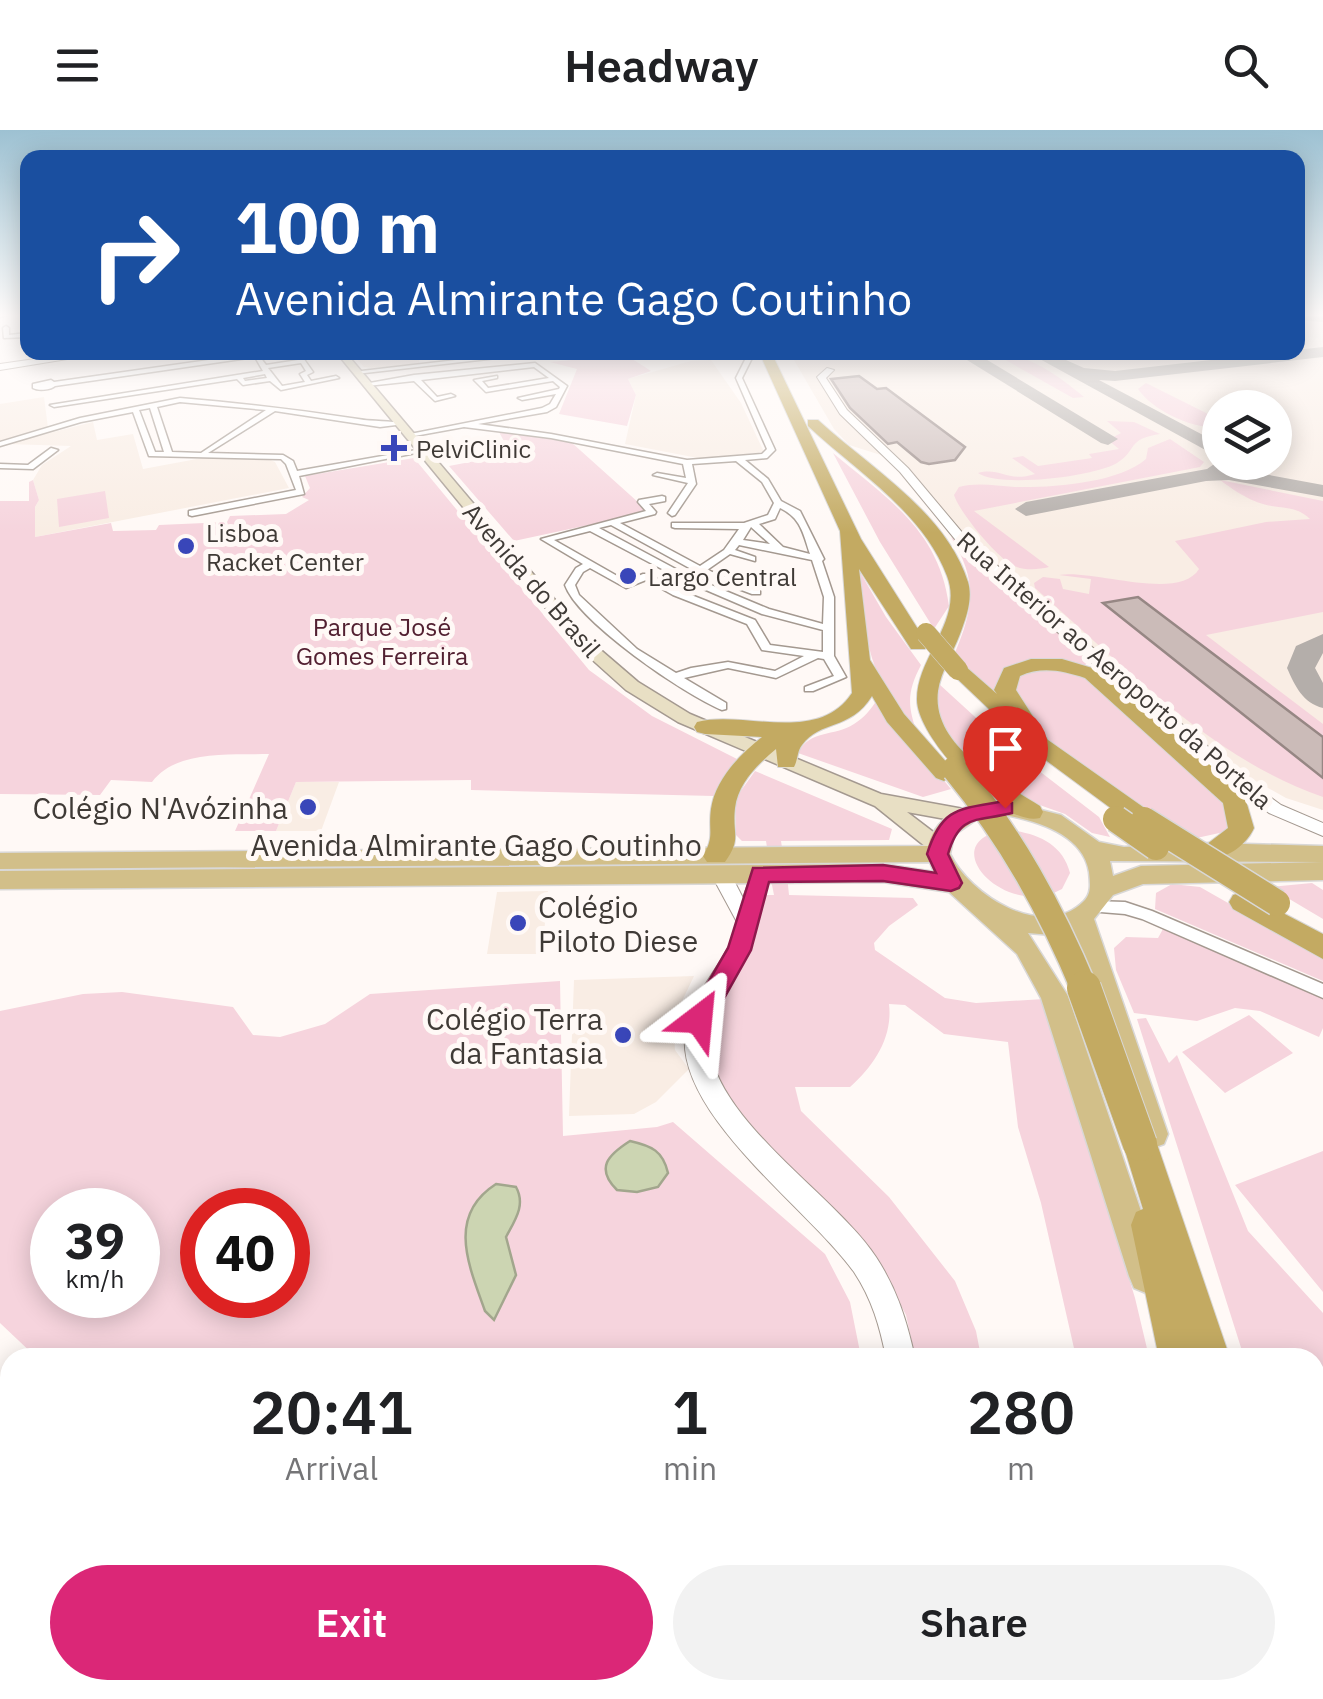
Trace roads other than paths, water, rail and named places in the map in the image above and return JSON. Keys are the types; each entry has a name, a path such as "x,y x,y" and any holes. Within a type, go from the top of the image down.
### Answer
{"highway":[{"path":"781,387 847,534 884,598 931,638"},
{"path":"795,387 876,556 954,675 1008,737 1116,819 1243,902 1323,948"},
{"path":"814,423 916,515 945,552 960,582 959,612 931,638 914,704 924,733 990,828 1036,905 1208,1348"},
{"path":"719,865 726,844 723,813 727,791 760,751 778,734 847,716 860,702 863,694 847,534"},
{"path":"931,638 928,713 936,731 970,766 1031,812"},
{"path":"858,644 867,672 895,717 950,771"},
{"path":"1040,745 1005,690 1006,680 1024,666 1039,663 1074,667 1092,674 1235,800 1241,828 1236,837 1211,851"},
{"path":"954,675 1040,745 1144,820 1323,929"},
{"path":"705,727 804,726"},
{"path":"786,762 788,746 804,726"},
{"path":"1131,1143 1174,1348"}],"main road":[{"name":"Avenida do Brasil","path":"370,387 593,654 648,697 705,727 877,800 962,815"},
{"name":"Avenida do Brasil","path":"877,800 938,850"},
{"path":"1173,1348 1054,996 1026,947 988,910 951,883 938,850 945,828 962,815 1005,808 1031,812 1056,822 1093,849 1101,863 1092,904 1183,1229 1210,1348"},
{"path":"1093,849 1124,855 1211,851 1323,854"},
{"name":"Avenida Almirante Gago Coutinho","path":"0,880 719,865 938,850"},
{"name":"Avenida Almirante Gago Coutinho","path":"0,861 719,865 760,874 883,873 951,883"},
{"path":"988,910 1034,923 1092,904 1141,875 1323,871"}],"street":[{"path":"52,387 58,426"},
{"path":"54,405 173,387"},
{"path":"174,387 180,400"},
{"path":"423,387 434,399 450,396"},
{"path":"409,435 544,410 563,387"},
{"path":"464,425 551,436 686,462 768,454 771,450 743,387"},
{"path":"823,387 841,416 882,448"},
{"path":"827,387 843,412 882,448"},
{"path":"522,398 561,391"},
{"path":"0,444 58,426 180,400 273,408 380,426 400,424"},
{"path":"154,408 169,454"},
{"path":"203,452 273,408"},
{"path":"136,411 149,452 283,458 295,474 301,492 192,513"},
{"name":"Rua Interior ao Aeroporto da Portela","path":"882,448 967,546 1197,747 1258,798 1323,830"},
{"path":"0,466 30,467 54,450"},
{"path":"295,474 422,451"},
{"path":"740,459 770,487 778,503 800,517 819,559 829,597 822,655"},
{"path":"686,462 692,481"},
{"path":"654,490 662,476 692,481"},
{"path":"680,479 662,500 642,502 652,512 548,536 548,541 626,585 646,576 751,622 766,648 822,655 840,677 808,689"},
{"path":"672,512 692,481"},
{"path":"662,500 672,512 677,529 745,532 780,548 819,559"},
{"path":"664,586 729,551 745,532 772,518 778,503"},
{"path":"612,522 698,570 756,592"},
{"path":"590,527 683,578 797,622 828,628"},
{"path":"745,532 780,548"},
{"path":"729,551 752,559"},
{"path":"590,564 573,576 570,585 574,596 621,642 722,706"},
{"path":"673,678 728,665 776,674 822,655"},
{"path":"719,865 746,921"},
{"path":"760,874 739,950 699,1019 696,1041 700,1071 728,1116 866,1260 892,1310 899,1348"},
{"path":"1092,904 1147,915 1323,992"}],"place":[{"name":"PelviClinic","path":"394,448"},
{"name":"Lisboa Racket Center","path":"186,546"},
{"name":"Largo Central","path":"628,576"},
{"name":"Colégio N'Avózinha","path":"308,807"},
{"name":"Colégio Piloto Diese","path":"518,923"},
{"name":"Colégio Terra da Fantasia","path":"623,1035"}],"park label":[{"name":"Parque José Gomes Ferreira","path":"382,640"}]}
